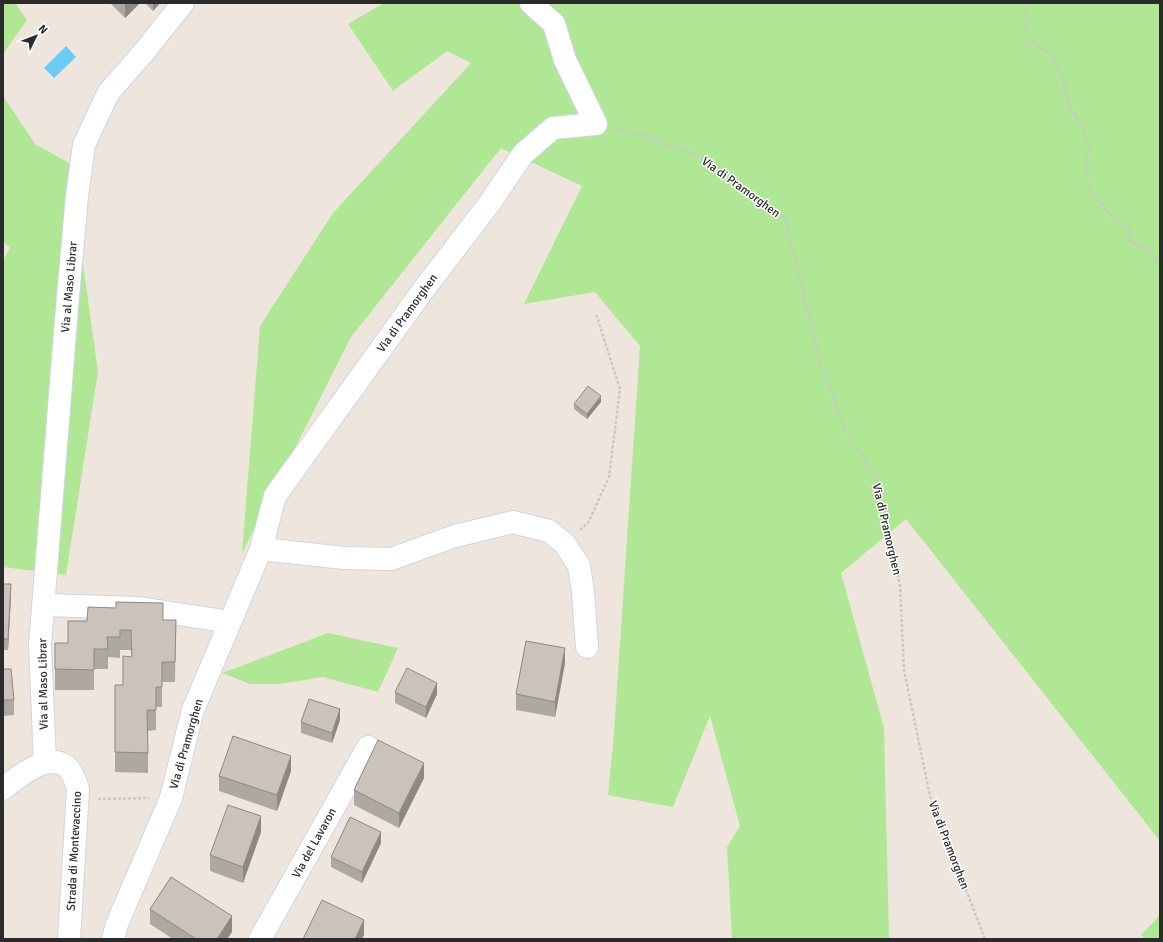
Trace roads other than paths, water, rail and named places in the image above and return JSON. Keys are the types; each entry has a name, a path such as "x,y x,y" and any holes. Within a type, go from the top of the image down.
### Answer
{"street":[{"name":"Via al Maso Librar","path":"45,763 40,645 67,308 77,196 84,145 108,93 184,3"},
{"name":"Via di Pramorghen","path":"113,939 117,924 171,798 193,710 261,549 275,496 420,296 489,204 523,154 553,128 596,124 565,60 554,24 531,3"},
{"path":"261,549 344,558 390,559 455,536 513,522 549,531 565,544 579,566 584,592 587,647"},
{"path":"44,605 139,608 230,622"},
{"name":"Via del Lavaron","path":"260,939 368,747"},
{"path":"3,789 30,769 45,763"},
{"name":"Strada di Montevaccino","path":"45,763 60,764 68,768 73,775 78,789 69,939"}],"water":[{"path":"66,46 76,57 54,78 44,68"}]}
